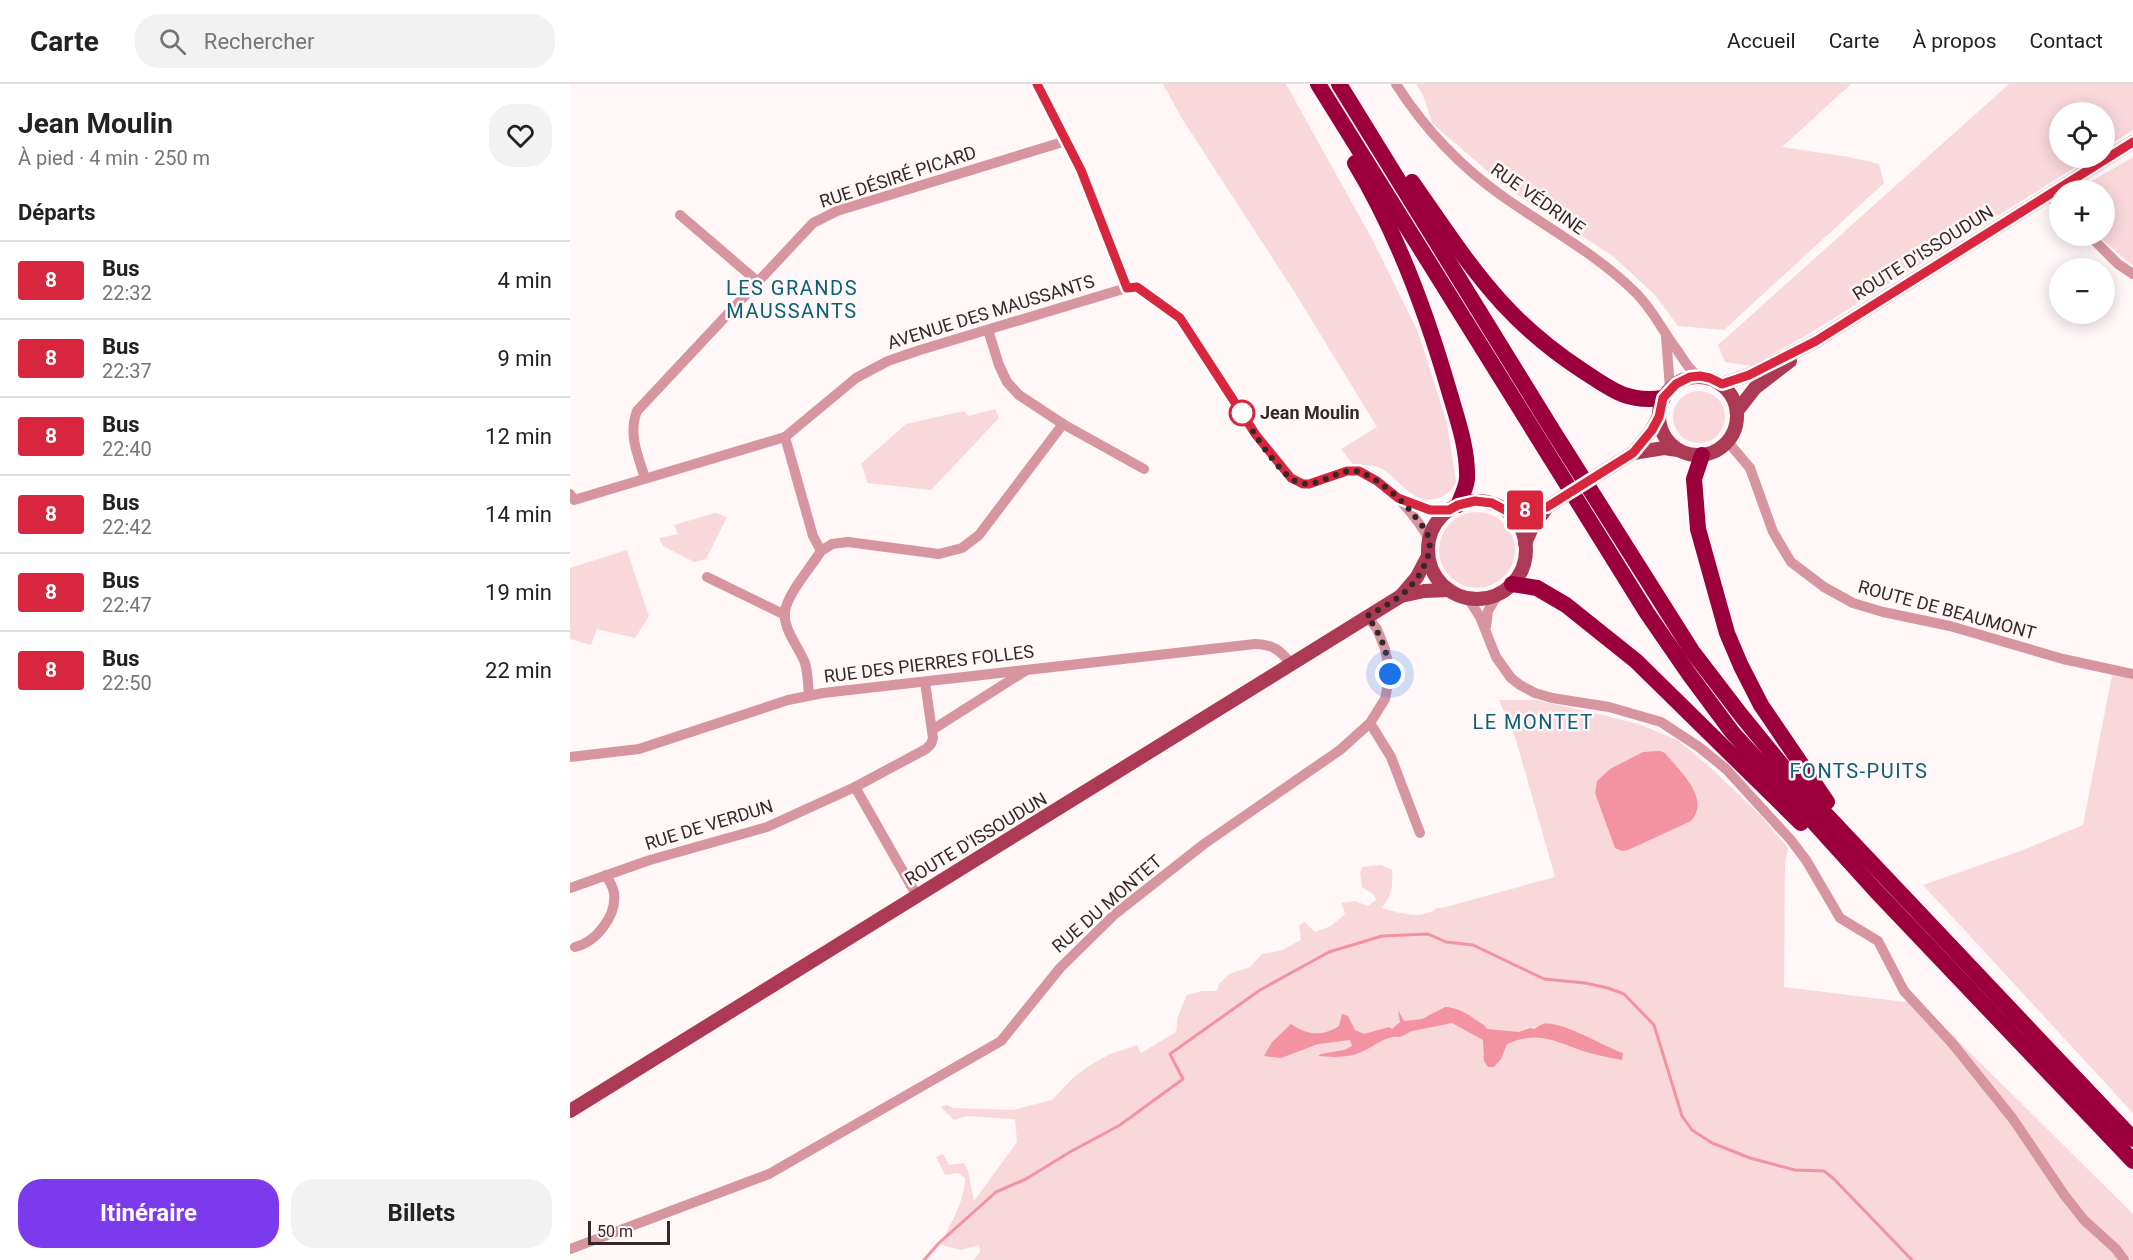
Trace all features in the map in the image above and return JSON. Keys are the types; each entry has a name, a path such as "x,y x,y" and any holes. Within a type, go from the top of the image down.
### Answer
{"highway":[{"path":"1308,84 1358,167 1394,240 1416,290 1436,345 1461,434 1466,462 1466,484 1454,507"},
{"path":"1318,84 1659,630 1732,732 1848,862 2133,1161"},
{"path":"1339,84 1692,651 1798,785 2133,1138"},
{"path":"1361,120 1396,160 1488,286 1527,328 1563,357 1610,389 1631,398 1646,400 1667,393"},
{"path":"1702,456 1694,479 1698,529 1716,598 1741,666 1761,705 1821,795 1874,854 1895,887"},
{"path":"1512,584 1537,588 1566,605 1636,661 1792,816 1848,862"}],"main road":[{"name":"ROUTE D'ISSOUDUN","path":"1722,384 1749,375 1816,341 2133,142"},
{"name":"ROUTE D'ISSOUDUN","path":"1737,411 1755,388 1816,341"},
{"path":"1525,543 1547,507 1633,453 1652,430 1667,393 1685,379 1700,376 1710,378 1722,384 1735,401 1737,422 1728,442 1712,453 1702,456 1690,455 1664,448 1633,453"},
{"path":"1659,417 1659,423 1668,441 1678,450"},
{"path":"1475,501 1492,503 1507,511 1516,520 1525,543 1523,565 1512,584 1498,594 1478,598 1449,590 1435,575 1428,556 1429,539 1436,523 1454,507 1475,501"},
{"path":"1507,511 1547,507"},
{"name":"ROUTE D'ISSOUDUN","path":"1396,599 1417,577 1428,556"},
{"name":"ROUTE D'ISSOUDUN","path":"570,1111 1367,616 1396,599 1424,591 1449,590"}],"street":[{"path":"1036,84 1081,170 1130,287 1174,312 1180,318 1256,435 1291,478 1303,484 1309,484 1347,471 1359,471 1377,481 1398,498 1417,519 1429,539"},
{"name":"RUE VÉDRINE","path":"1396,84 1408,104 1433,135 1463,164 1502,196 1609,270 1635,291 1657,318 1666,336 1691,371 1700,376"},
{"name":"RUE DÉSIRÉ PICARD","path":"645,478 632,436 636,411 806,230 827,215 1066,141"},
{"path":"680,215 757,281"},
{"path":"2100,246 2118,264 2133,274"},
{"name":"AVENUE DES MAUSSANTS","path":"571,498 785,437 856,378 888,361 1130,287"},
{"path":"988,330 1007,382 1019,395 1063,424 1144,469"},
{"name":"RUE VÉDRINE","path":"1666,336 1667,393"},
{"path":"809,695 806,668 786,625 785,615 793,594 821,551 832,544 848,542 939,554 962,548 979,535 1063,424"},
{"path":"785,437 813,537 821,551"},
{"name":"ROUTE DE BEAUMONT","path":"1728,442 1750,468 1773,532 1791,562 1824,587 1853,603 1883,612 1950,626 2063,658 2133,674"},
{"path":"1398,498 1430,510 1454,507"},
{"path":"706,577 785,615"},
{"path":"1487,636 1488,611 1498,594"},
{"path":"1468,597 1478,613 1496,657 1511,678 1528,690 1552,698 1609,707 1661,722 1699,747 1726,770 1790,839 1806,860 1840,918 1878,941 1904,991 1952,1043 2013,1119 2084,1220 2116,1249 2124,1260"},
{"name":"RUE DU MONTET","path":"570,1249 769,1174 1001,1041 1060,968 1115,914 1204,844 1340,750 1370,723 1385,699 1390,674 1385,649 1377,630 1367,616"},
{"name":"RUE DES PIERRES FOLLES","path":"570,757 639,749 809,695 1263,644 1276,648 1291,664"},
{"name":"RUE DE VERDUN","path":"570,888 650,860 767,827 855,787 928,748 932,742 932,730 1028,669"},
{"path":"925,682 932,730"},
{"path":"1370,723 1391,757 1420,833"},
{"path":"855,787 917,896"},
{"path":"575,947 591,940 611,914 614,905 614,891 606,875"}],"shaded area":[{"path":"1163,84 1286,84 1371,237 1418,332 1447,423 1456,482 1445,495 1427,500 1419,498 1380,468 1353,464 1341,449 1377,427 1297,296 1181,117"},
{"path":"1416,84 1851,84 1782,147 1879,164 1884,183 1724,330 1678,326 1655,295 1613,256 1508,189 1432,123 1424,97"},
{"path":"2009,84 2133,84 2133,130 2115,142 2115,102 2049,102 2049,168 2074,168 2055,180 2049,180 2049,184 1807,335 1751,366 1725,362 1718,345"},
{"path":"2133,157 2133,266 2110,246 2115,246 2115,180 2094,180"},
{"path":"1694,391 1704,391 1718,398 1725,417 1718,436 1704,443 1694,443 1684,439 1677,432 1673,422 1673,412 1677,402 1684,395"},
{"path":"995,409 999,418 931,490 868,483 861,464 906,424 963,411 969,416"},
{"path":"1477,512 1491,515 1504,523 1512,536 1515,550 1512,564 1504,577 1491,585 1477,588 1463,585 1450,577 1442,564 1439,550 1442,536 1450,523 1463,515"},
{"path":"715,513 727,517 706,559 694,562 663,546 659,538 678,534 674,525"},
{"path":"627,550 649,616 635,638 597,629 591,645 570,639 570,568"},
{"path":"2112,675 2133,678 2133,1113 1923,885 2023,850 2083,825"},
{"path":"1499,700 1535,700 1641,725 1677,740 1709,766 1760,815 1788,848 1785,863 1784,987 1921,1004 2133,1214 2133,1260 973,1260 980,1252 979,1245 961,1250 941,1245 960,1204 965,1178 958,1173 945,1175 936,1157 943,1154 949,1165 964,1163 968,1171 974,1201 1017,1142 1015,1119 966,1116 954,1120 941,1107 947,1105 953,1108 1013,1110 1052,1100 1073,1078 1110,1054 1137,1045 1141,1053 1176,1032 1178,1016 1187,995 1202,991 1217,991 1219,984 1229,974 1250,967 1262,954 1282,950 1301,940 1299,925 1305,922 1315,932 1331,926 1345,914 1341,903 1355,901 1368,906 1376,900 1374,895 1362,887 1360,874 1362,867 1381,865 1392,870 1391,890 1382,908 1410,915 1424,914 1437,908 1555,877 1516,740"},
{"path":"1643,752 1665,753 1696,794 1696,812 1691,821 1622,851 1615,848 1595,793 1597,781 1610,769"},
{"path":"1445,1007 1466,1014 1487,1029 1519,1032 1534,1029 1543,1024 1560,1026 1623,1053 1622,1060 1590,1053 1553,1040 1527,1038 1507,1044 1501,1059 1494,1067 1488,1067 1484,1061 1483,1040 1452,1023 1389,1038 1362,1052 1346,1056 1318,1056 1352,1046 1350,1040 1318,1044 1281,1058 1264,1056 1272,1042 1291,1024 1309,1032 1327,1032 1339,1026 1342,1014 1348,1016 1355,1030 1364,1034 1389,1027 1392,1029 1400,1022 1398,1010 1404,1021 1422,1019"}],"waterway":[{"path":"924,1260 939,1243 996,1192 1026,1179 1120,1125 1183,1079 1170,1054 1260,990 1329,952 1382,936 1428,934 1446,942 1473,945 1544,979 1585,983 1624,994 1654,1025 1682,1116 1692,1130 1712,1143 1750,1158 1795,1170 1824,1171 1912,1260"}],"bus line":[{"name":"8","path":"1037,84 1081,170 1127,288 1137,287 1180,318 1256,435 1285,472 1296,481 1309,484 1347,471 1359,471 1377,481 1398,498 1439,511 1475,501 1492,503 1507,511 1547,507 1633,453 1652,430 1659,417 1663,398 1676,384 1690,377 1700,376 1722,384 1749,375 1816,341 2133,142"}],"place":[{"name":"Jean Moulin","path":"1242,413"}],"district":[{"name":"LES GRANDS MAUSSANTS","path":"792,300"},
{"name":"LE MONTET","path":"1533,722"},
{"name":"FONTS-PUITS","path":"1859,771"}],"route":[{"path":"1242,413 1268,452 1291,478 1303,484 1316,483 1347,471 1362,472 1398,498 1417,519 1429,539 1428,556 1419,574 1401,596 1367,616 1377,630 1388,655 1390,674"}]}
